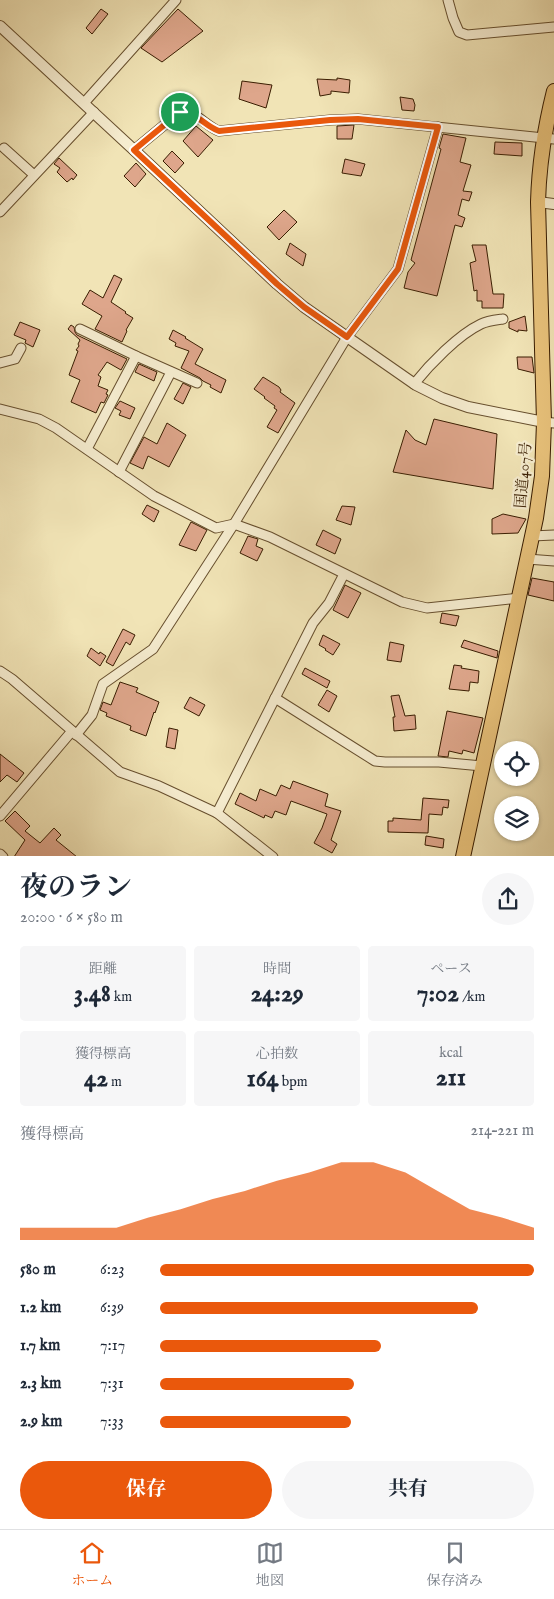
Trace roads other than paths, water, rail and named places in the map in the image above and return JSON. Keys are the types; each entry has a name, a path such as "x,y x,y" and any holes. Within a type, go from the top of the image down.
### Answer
{"highway":[{"name":"国道407号","path":"463,856 536,518 549,422 538,179 549,139 554,91"}],"street":[{"path":"84,103 176,0"},
{"path":"448,0 459,32 467,35 554,27"},
{"path":"0,26 304,307 414,384 442,398 468,407 549,422"},
{"path":"134,150 180,112 184,111 190,112 213,129 219,131 358,119 549,139"},
{"path":"0,212 94,112"},
{"path":"0,816 74,733 92,716 103,684 153,649 234,524 347,337 398,269 438,127"},
{"path":"4,148 34,175"},
{"path":"538,202 554,204"},
{"path":"414,384 425,370 457,340 481,324 504,319"},
{"path":"80,329 197,383"},
{"path":"0,363 15,360 21,348"},
{"path":"87,449 136,356"},
{"path":"119,472 171,372"},
{"path":"0,409 39,419 56,428 154,496 216,528 234,524 270,538 402,602 427,608 519,598"},
{"path":"532,536 554,535"},
{"path":"527,559 554,561"},
{"path":"217,813 313,624 329,603 344,574"},
{"path":"0,671 12,679 120,772 159,786 217,813 273,856"},
{"path":"275,698 375,761 439,762 482,766"}]}
